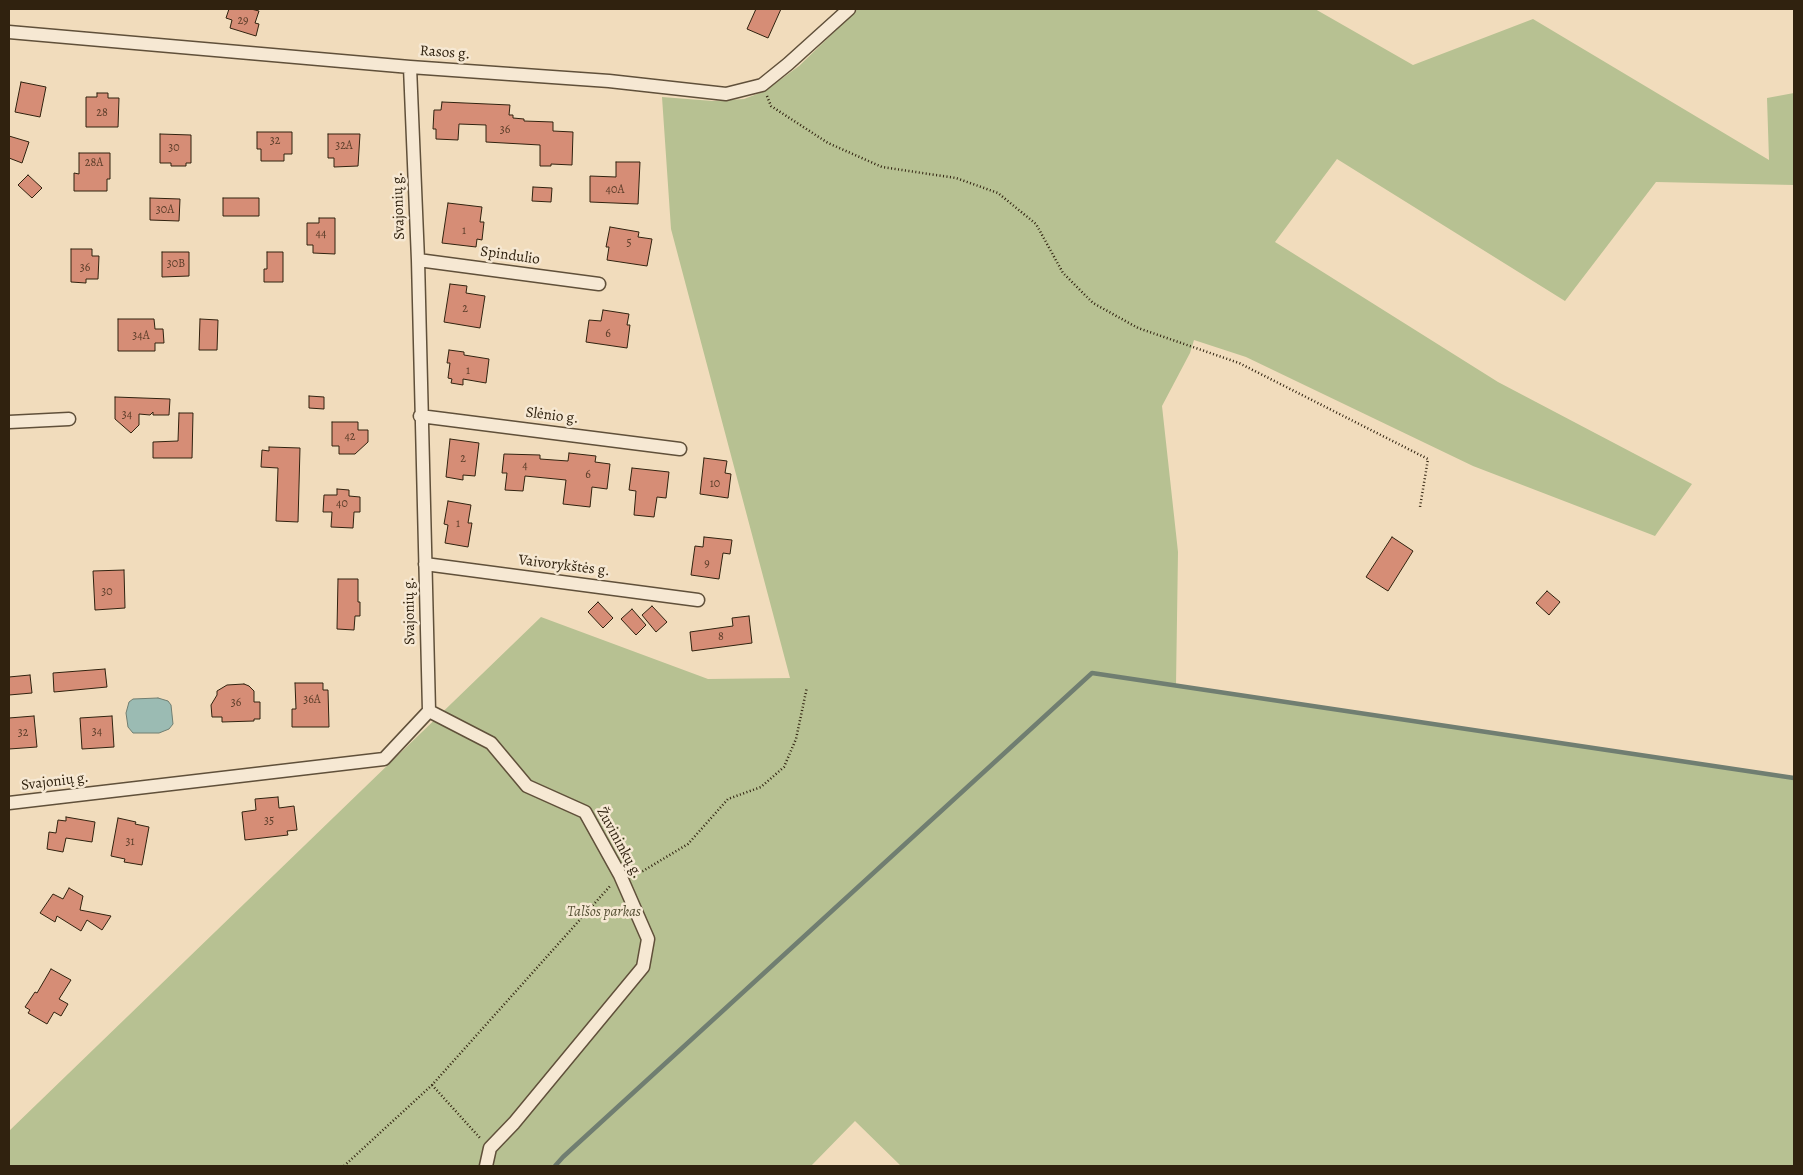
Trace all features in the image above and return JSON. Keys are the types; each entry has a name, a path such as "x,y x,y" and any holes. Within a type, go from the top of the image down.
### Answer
{"street":[{"name":"Rasos g.","path":"9,32 410,67 609,81 709,94 726,94 762,85 849,9"},
{"name":"Svajonių g.","path":"10,805 384,759 429,711 420,416 418,260 410,67"},
{"name":"Spindulio","path":"418,260 599,284"},
{"name":"Slėnio g.","path":"420,416 680,449"},
{"path":"9,422 69,419"},
{"name":"Vaivorykštės g.","path":"425,564 698,600"},
{"name":"Žuvininkų g.","path":"429,711 492,743 527,786 584,812 620,875 648,939 643,967 514,1123 490,1148"},
{"path":"486,1166 490,1148"}],"path":[{"path":"762,85 771,106 828,142 882,167 956,178 998,193 1036,224 1063,273 1093,303 1138,328 1239,363 1428,459 1420,507"},
{"path":"344,1166 432,1085 620,875 643,871 688,844 728,799 760,787 784,768 796,739 807,687"},
{"path":"432,1085 490,1148"}],"green space":[{"name":"Talšos parkas","path":"858,9 1315,9 1413,65 1533,19 1769,160 1767,98 1794,93 1794,185 1656,182 1565,301 1337,159 1275,242 1498,382 1692,484 1655,536 1473,466 1246,357 1194,340 1190,353 1162,406 1178,552 1176,685 1794,778 1794,1166 901,1166 855,1121 811,1166 9,1166 9,1131 541,617 708,679 790,678 671,229 662,97 713,101 744,99 765,91 799,66"}],"water":[{"path":"158,698 168,701 171,705 173,724 169,729 159,733 133,733 128,727 126,713 129,702 133,699"}],"building":[{"path":"229,9 259,11 255,23 259,24 256,36 230,28 232,20 226,18"},
{"path":"756,9 781,9 768,38 747,29"},
{"path":"21,82 46,87 40,117 15,112"},
{"path":"97,93 108,93 108,98 119,98 118,127 86,127 86,97 97,97"},
{"path":"442,102 510,105 509,115 513,115 513,118 524,119 524,121 553,122 553,131 573,132 572,165 551,164 551,166 540,166 540,145 486,142 486,125 459,124 458,140 436,139 436,129 433,129 434,110 441,110"},
{"path":"257,132 292,132 292,154 284,154 284,161 261,161 261,149 257,149"},
{"path":"160,134 191,135 191,163 186,163 186,166 171,166 171,163 160,163"},
{"path":"328,134 360,134 358,166 334,167 334,158 328,158"},
{"path":"9,136 29,142 22,163 9,158"},
{"path":"79,153 110,153 110,179 107,179 107,191 74,191 74,173 79,174"},
{"path":"616,162 640,162 638,204 590,202 590,176 616,177"},
{"path":"28,175 42,188 32,198 18,185"},
{"path":"533,187 552,188 551,202 532,201"},
{"path":"150,198 180,199 179,221 150,220"},
{"path":"223,198 259,198 259,216 223,216"},
{"path":"448,203 482,207 480,222 484,222 482,240 477,239 476,247 442,243"},
{"path":"319,218 335,218 335,254 313,253 313,245 307,245 307,223 319,223"},
{"path":"610,227 639,232 638,237 652,239 647,266 607,260 609,247 606,247"},
{"path":"71,249 92,249 92,256 99,256 98,279 86,279 86,283 71,282"},
{"path":"162,252 189,252 189,276 162,277"},
{"path":"267,252 283,252 283,282 264,282 264,269 267,269"},
{"path":"450,284 467,286 466,293 485,296 480,328 444,322"},
{"path":"603,310 629,314 627,325 630,325 627,348 586,342 589,320 601,321"},
{"path":"118,319 154,319 155,329 163,329 164,343 155,343 155,351 118,351"},
{"path":"200,319 218,320 217,350 199,350"},
{"path":"449,350 464,352 464,355 489,359 486,383 463,379 463,385 451,383 452,379 448,378 450,363 447,363"},
{"path":"309,396 324,397 324,409 309,408"},
{"path":"115,397 170,399 169,415 153,415 153,412 150,415 139,414 139,425 131,433 115,419"},
{"path":"179,413 193,413 192,458 153,458 153,442 178,441"},
{"path":"332,422 358,422 358,430 368,430 368,442 355,454 339,454 339,446 332,446"},
{"path":"450,439 479,443 475,476 463,475 463,480 446,477"},
{"path":"269,447 300,448 298,522 276,521 278,468 261,467 262,450 269,451"},
{"path":"569,453 596,456 595,462 610,464 607,489 592,487 590,507 563,504 566,480 525,476 523,491 505,490 507,473 502,473 504,454 540,455 540,459 568,461"},
{"path":"704,458 727,461 725,473 731,474 728,498 700,494"},
{"path":"632,468 669,472 666,498 657,497 654,517 634,515 636,491 629,490"},
{"path":"337,489 349,490 349,496 360,497 360,512 354,512 353,528 331,527 332,512 323,512 324,495 337,495"},
{"path":"448,501 471,505 468,523 472,523 468,547 445,543 448,525 444,524"},
{"path":"704,537 732,540 730,554 723,553 719,579 691,575 695,546 703,547"},
{"path":"1392,537 1413,551 1388,591 1366,577"},
{"path":"124,570 125,608 95,610 93,571"},
{"path":"338,579 358,579 360,616 355,616 354,630 337,629"},
{"path":"1547,591 1560,602 1549,615 1536,603"},
{"path":"598,602 613,618 603,628 588,612"},
{"path":"652,606 667,622 656,632 642,615"},
{"path":"632,609 646,625 636,635 621,619"},
{"path":"749,616 752,643 692,651 690,632 733,626 732,618"},
{"path":"105,669 107,687 54,692 53,673"},
{"path":"30,675 32,693 9,695 9,677"},
{"path":"295,683 323,683 323,690 328,690 329,727 292,727 292,709 296,709"},
{"path":"244,684 254,691 254,702 260,702 260,719 254,719 254,721 222,722 222,717 212,717 211,705 217,695 217,691 227,685"},
{"path":"34,716 37,747 9,749 9,718"},
{"path":"112,716 114,747 82,749 80,718"},
{"path":"278,797 279,808 294,806 297,830 287,831 288,835 245,840 242,812 256,810 255,799"},
{"path":"66,817 95,822 92,842 66,838 63,852 47,849 49,832 56,833 58,820 66,821"},
{"path":"118,818 149,827 142,865 124,862 125,859 111,856"},
{"path":"69,888 83,896 80,910 111,916 102,930 87,920 81,931 57,916 55,922 40,913 53,894 63,899"},
{"path":"51,969 71,980 59,999 68,1004 61,1016 54,1012 47,1024 28,1013 30,1010 25,1007 35,992 37,993"}],"waterway":[{"path":"555,1166 1092,673 1794,778"}]}
